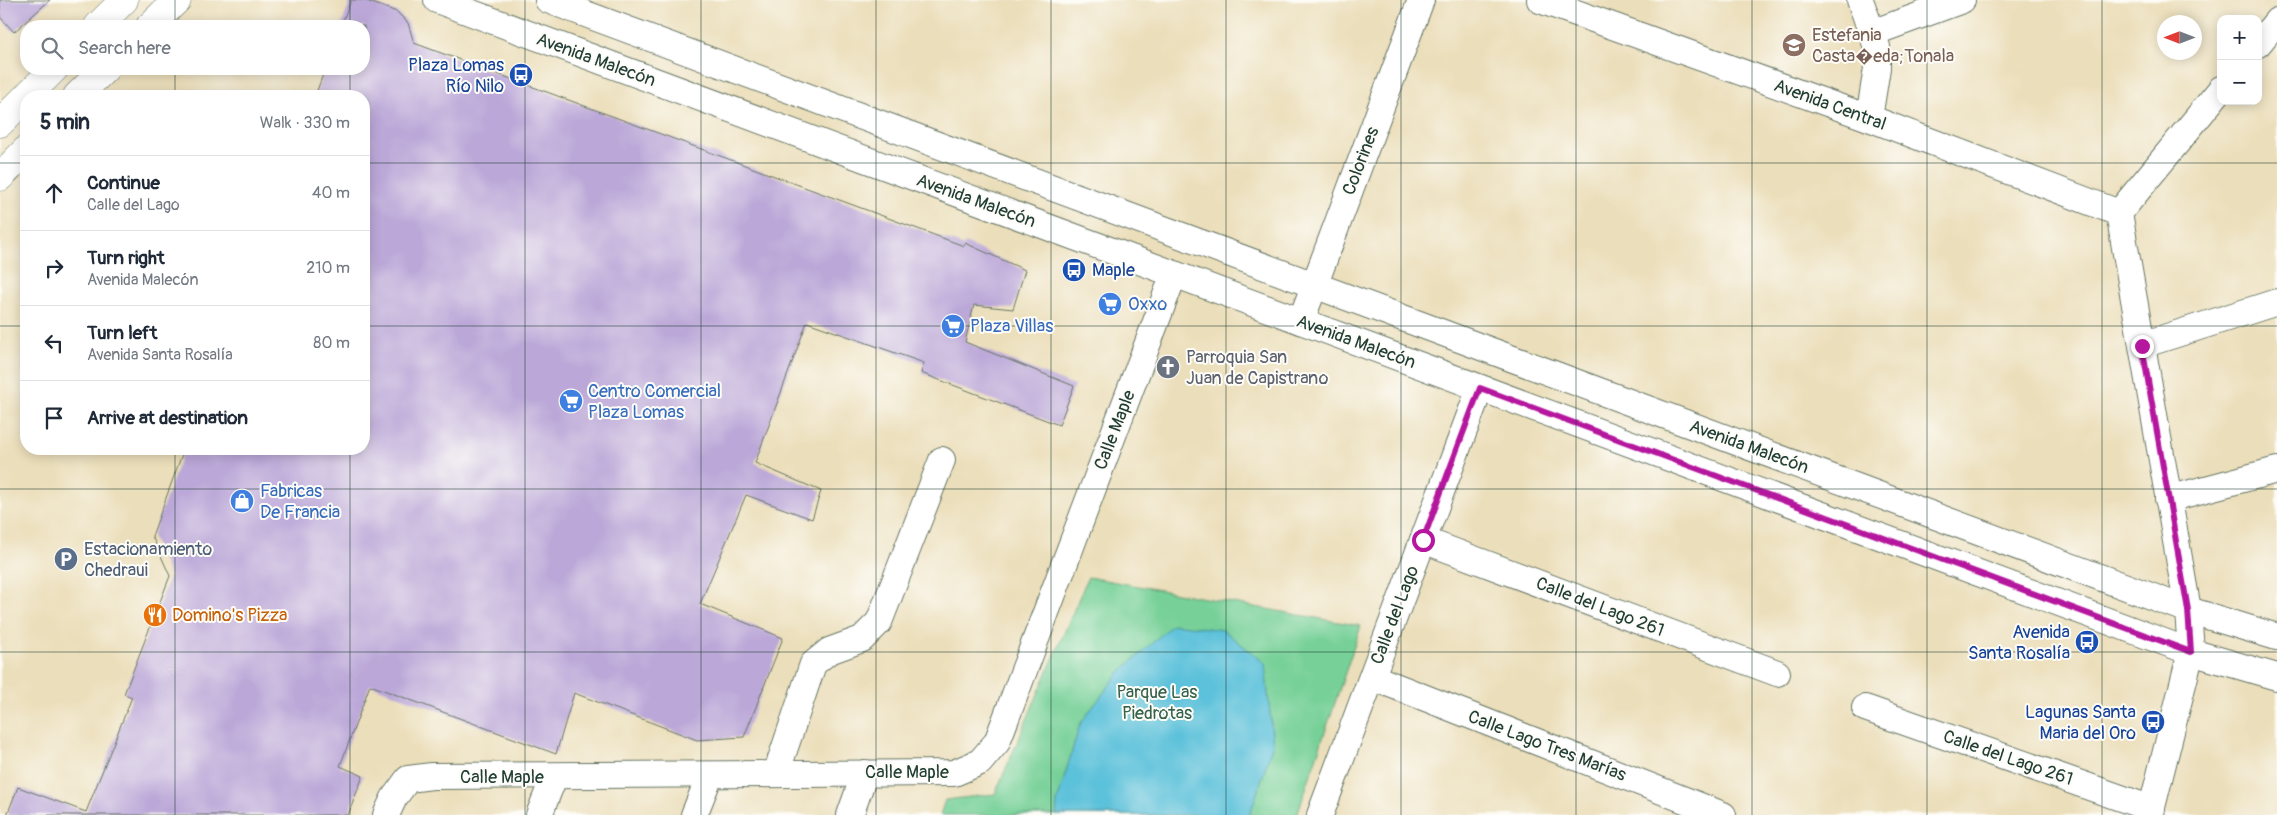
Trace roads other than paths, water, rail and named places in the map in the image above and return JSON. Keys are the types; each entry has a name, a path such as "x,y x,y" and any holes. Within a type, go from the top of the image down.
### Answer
{"main road":[{"path":"104,20 124,0"},
{"path":"156,20 177,0"},
{"path":"32,90 48,75"},
{"path":"83,90 99,75"},
{"path":"0,123 20,102"},
{"path":"0,177 20,156"}],"street":[{"name":"Avenida Malecón","path":"437,0 2191,652 2277,677"},
{"name":"Avenida Malecón","path":"548,0 2188,610 2277,637"},
{"name":"Colorines","path":"1301,321 1421,0"},
{"name":"Avenida Central","path":"1540,0 1868,118 2119,212"},
{"path":"1860,0 1877,47 1877,68 1868,118"},
{"path":"1872,33 1962,0"},
{"path":"2262,39 2277,21"},
{"path":"2151,812 2191,652 2188,610 2119,212 2217,94"},
{"name":"Calle Maple","path":"386,815 394,798 408,779 432,776 554,777 954,773 980,762 997,742 1174,274"},
{"path":"2142,346 2277,302"},
{"name":"Calle del Lago","path":"1320,815 1480,388"},
{"path":"776,774 813,664 829,651 862,638 879,622 942,460"},
{"path":"2168,499 2277,470"},
{"name":"Calle del Lago 261","path":"1423,540 1777,673"},
{"name":"Calle Lago Tres Marías","path":"1372,677 1723,815"},
{"name":"Calle del Lago 261","path":"1865,708 2151,812"},
{"path":"850,815 865,773"},
{"path":"694,815 710,774"},
{"path":"538,815 554,777"}],"water":[{"path":"1173,624 1223,630 1265,663 1273,744 1250,815 1056,815 1057,802 1080,724 1118,674"}],"place":[{"name":"Estefania Casta�eda;Tonala","path":"1794,45"},
{"name":"Plaza Lomas Río Nilo","path":"521,75"},
{"name":"Maple","path":"1074,270"},
{"name":"Oxxo","path":"1110,304"},
{"name":"Plaza Villas","path":"953,326"},
{"name":"Parroquia San Juan de Capistrano","path":"1168,367"},
{"name":"Centro Comercial Plaza Lomas","path":"571,401"},
{"name":"Fabricas De Francia","path":"242,501"},
{"name":"Estacionamiento Chedraui","path":"66,559"},
{"name":"Domino's Pizza","path":"155,615"},
{"name":"Avenida Santa Rosalía","path":"2087,642"},
{"name":"Lagunas Santa Maria del Oro","path":"2153,722"}],"park label":[{"name":"Parque Las Piedrotas","path":"1157,702"}]}
